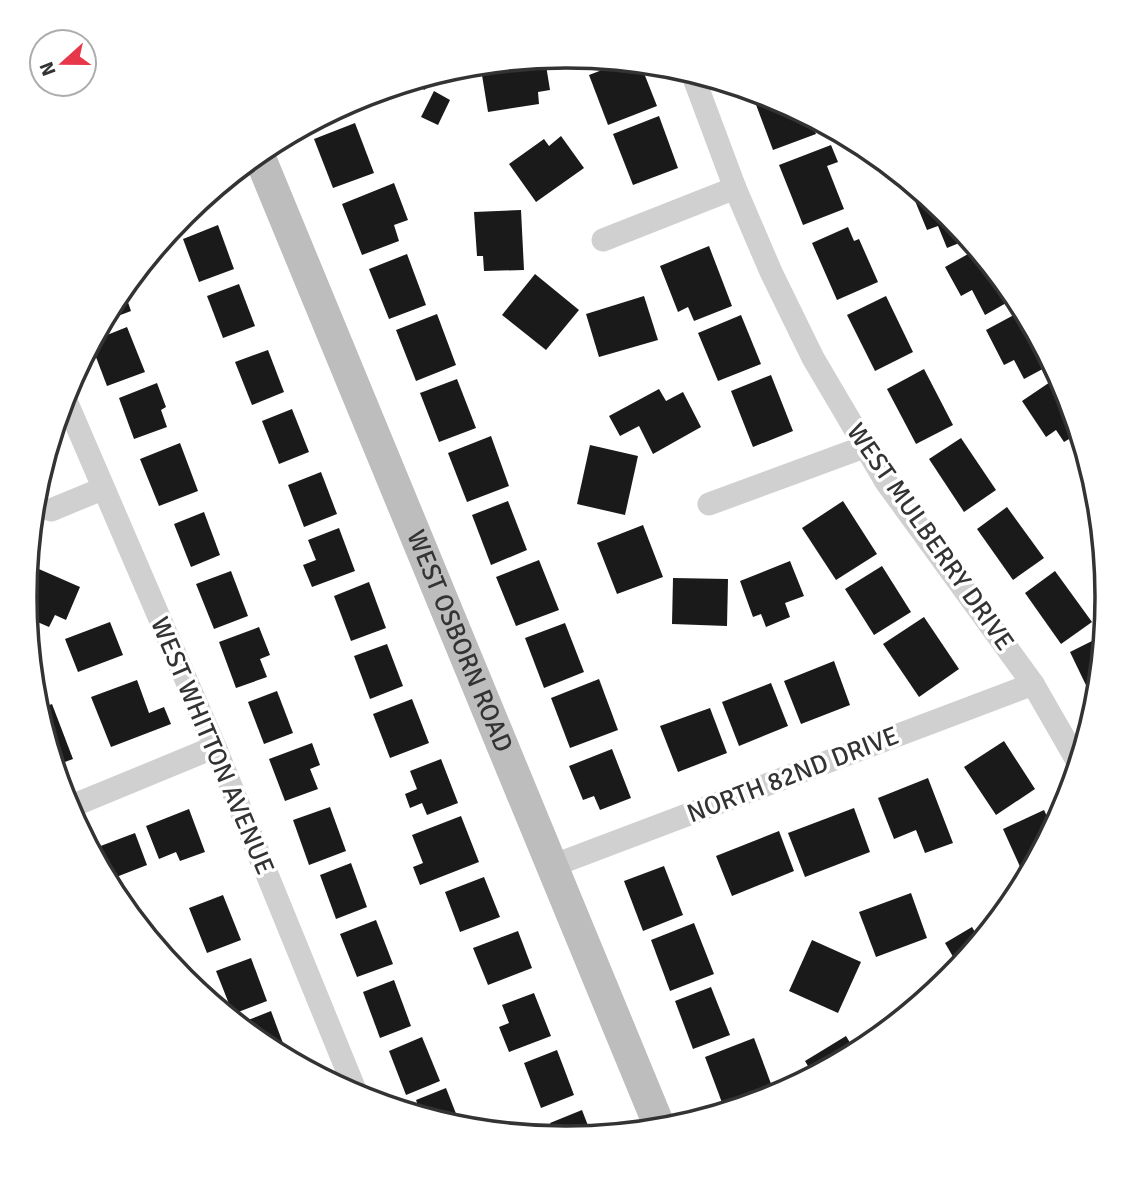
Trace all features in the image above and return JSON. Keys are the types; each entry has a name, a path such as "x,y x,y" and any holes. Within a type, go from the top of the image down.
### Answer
{"street":[{"name":"WEST MULBERRY DRIVE","path":"696,84 735,188 802,337 864,447 912,521 1033,684 1072,752"},
{"name":"WEST OSBORN ROAD","path":"263,164 656,1119"},
{"path":"603,240 735,188"},
{"name":"WEST WHITTON AVENUE","path":"71,412 215,747 351,1081"},
{"path":"709,504 864,447"},
{"path":"51,510 102,489"},
{"name":"NORTH 82ND DRIVE","path":"552,866 1033,684"},
{"path":"78,803 215,747"}],"building":[{"path":"547,69 550,90 538,92 539,104 488,112 482,75"},
{"path":"604,69 645,74 657,106 608,125 589,75"},
{"path":"434,91 450,100 438,125 421,117"},
{"path":"756,104 815,131 816,134 773,150"},
{"path":"659,116 678,168 633,185 613,134"},
{"path":"355,123 374,173 333,188 314,139"},
{"path":"561,136 584,168 536,202 509,164 544,139 549,146"},
{"path":"831,145 838,162 827,166 844,209 803,225 779,165"},
{"path":"394,183 408,220 394,225 399,241 362,255 342,204"},
{"path":"914,200 959,243 947,248 938,226 927,230"},
{"path":"521,210 524,270 484,271 483,256 477,256 474,212"},
{"path":"218,225 234,269 199,282 183,239"},
{"path":"848,227 854,241 859,239 878,282 837,300 812,243"},
{"path":"709,246 732,306 694,321 688,307 678,312 660,266"},
{"path":"407,254 426,305 389,319 369,269"},
{"path":"968,254 1006,303 985,315 972,290 961,296 945,267"},
{"path":"535,274 579,310 546,350 502,315"},
{"path":"239,284 255,326 223,338 207,296"},
{"path":"644,296 658,340 599,357 586,314"},
{"path":"886,296 913,352 875,371 847,315"},
{"path":"127,301 131,311 118,316"},
{"path":"437,314 456,365 416,381 396,330"},
{"path":"741,315 761,364 718,381 698,333"},
{"path":"1013,315 1043,369 1024,379 1014,360 1004,365 986,330"},
{"path":"127,327 145,372 107,386 95,355 107,335"},
{"path":"268,350 284,392 252,405 235,362"},
{"path":"924,369 953,425 916,444 887,389"},
{"path":"771,375 793,431 753,447 731,391"},
{"path":"457,379 476,428 439,442 420,393"},
{"path":"1049,382 1070,438 1064,442 1056,430 1046,437 1022,401"},
{"path":"157,383 166,407 161,410 167,427 134,439 119,398"},
{"path":"659,389 666,401 683,392 701,427 653,454 639,426 620,436 609,416"},
{"path":"292,409 309,452 279,464 262,421"},
{"path":"491,436 509,486 467,502 448,453"},
{"path":"961,438 996,490 964,512 929,459"},
{"path":"180,443 198,491 159,506 140,459"},
{"path":"590,445 638,456 625,515 577,504"},
{"path":"321,472 337,514 304,527 288,485"},
{"path":"508,501 527,550 491,565 472,515"},
{"path":"843,501 877,554 836,580 802,528"},
{"path":"1007,507 1044,558 1013,580 977,529"},
{"path":"204,512 220,555 191,567 174,524"},
{"path":"643,525 663,577 617,594 597,543"},
{"path":"339,528 355,571 312,587 303,565 316,560 308,540"},
{"path":"539,560 559,610 516,626 496,577"},
{"path":"790,561 804,596 785,603 790,617 766,627 761,614 753,617 740,581"},
{"path":"882,566 911,612 874,635 845,589"},
{"path":"38,569 80,587 66,620 55,615 49,627 38,622"},
{"path":"231,571 248,616 214,629 196,584"},
{"path":"1055,571 1092,622 1061,644 1025,593"},
{"path":"673,578 728,579 727,626 672,624"},
{"path":"369,582 386,628 351,641 334,596"},
{"path":"924,617 959,669 919,697 883,644"},
{"path":"110,622 123,655 78,672 65,639"},
{"path":"565,623 584,672 544,688 525,638"},
{"path":"259,627 270,655 260,659 267,677 236,688 219,642"},
{"path":"1093,640 1087,688 1070,652"},
{"path":"387,644 403,686 370,699 354,656"},
{"path":"834,661 850,705 801,724 784,681"},
{"path":"599,679 618,730 570,748 551,698"},
{"path":"137,680 149,713 164,707 171,724 111,747 91,697"},
{"path":"771,683 788,726 739,746 722,702"},
{"path":"277,691 293,733 264,744 248,702"},
{"path":"412,699 429,743 390,758 373,714"},
{"path":"52,704 73,759 63,763 55,734 48,706"},
{"path":"710,708 727,753 678,772 660,726"},
{"path":"1004,741 1035,789 996,815 964,767"},
{"path":"312,743 320,765 310,769 318,789 285,801 269,759"},
{"path":"612,749 631,798 600,810 594,796 583,800 569,766"},
{"path":"441,759 458,803 427,815 422,803 410,808 405,794 417,789 410,771"},
{"path":"928,778 953,843 925,853 916,830 894,839 878,798"},
{"path":"330,807 346,851 309,865 293,820"},
{"path":"854,808 870,852 805,877 788,833"},
{"path":"189,809 205,852 180,861 176,852 159,859 146,826"},
{"path":"1044,810 1047,817 1021,868 1003,829"},
{"path":"461,816 479,862 420,885 413,867 423,863 412,835"},
{"path":"779,831 794,871 732,896 716,856"},
{"path":"135,833 147,865 117,877 99,847"},
{"path":"351,863 367,907 336,919 320,875"},
{"path":"664,866 683,915 643,931 624,881"},
{"path":"484,877 500,917 460,932 445,892"},
{"path":"911,893 927,938 876,957 859,912"},
{"path":"223,895 241,940 207,953 189,908"},
{"path":"376,920 393,964 357,977 340,934"},
{"path":"694,923 714,974 670,991 651,940"},
{"path":"972,927 975,933 953,957 945,943"},
{"path":"518,931 532,968 488,985 473,948"},
{"path":"812,940 861,962 838,1013 789,991"},
{"path":"251,958 267,1001 238,1012 230,1005 216,971"},
{"path":"394,980 411,1026 380,1038 363,992"},
{"path":"711,987 730,1035 693,1049 675,1001"},
{"path":"534,993 551,1036 509,1052 499,1027 509,1023 502,1005"},
{"path":"271,1011 284,1045 272,1038 248,1020"},
{"path":"846,1036 851,1044 809,1067 805,1061"},
{"path":"422,1037 440,1081 406,1095 389,1051"},
{"path":"754,1038 771,1085 722,1103 705,1057"},
{"path":"557,1050 574,1095 541,1108 524,1063"},
{"path":"446,1088 457,1116 418,1106 416,1100"},
{"path":"582,1110 588,1126 551,1127 550,1123"}]}
